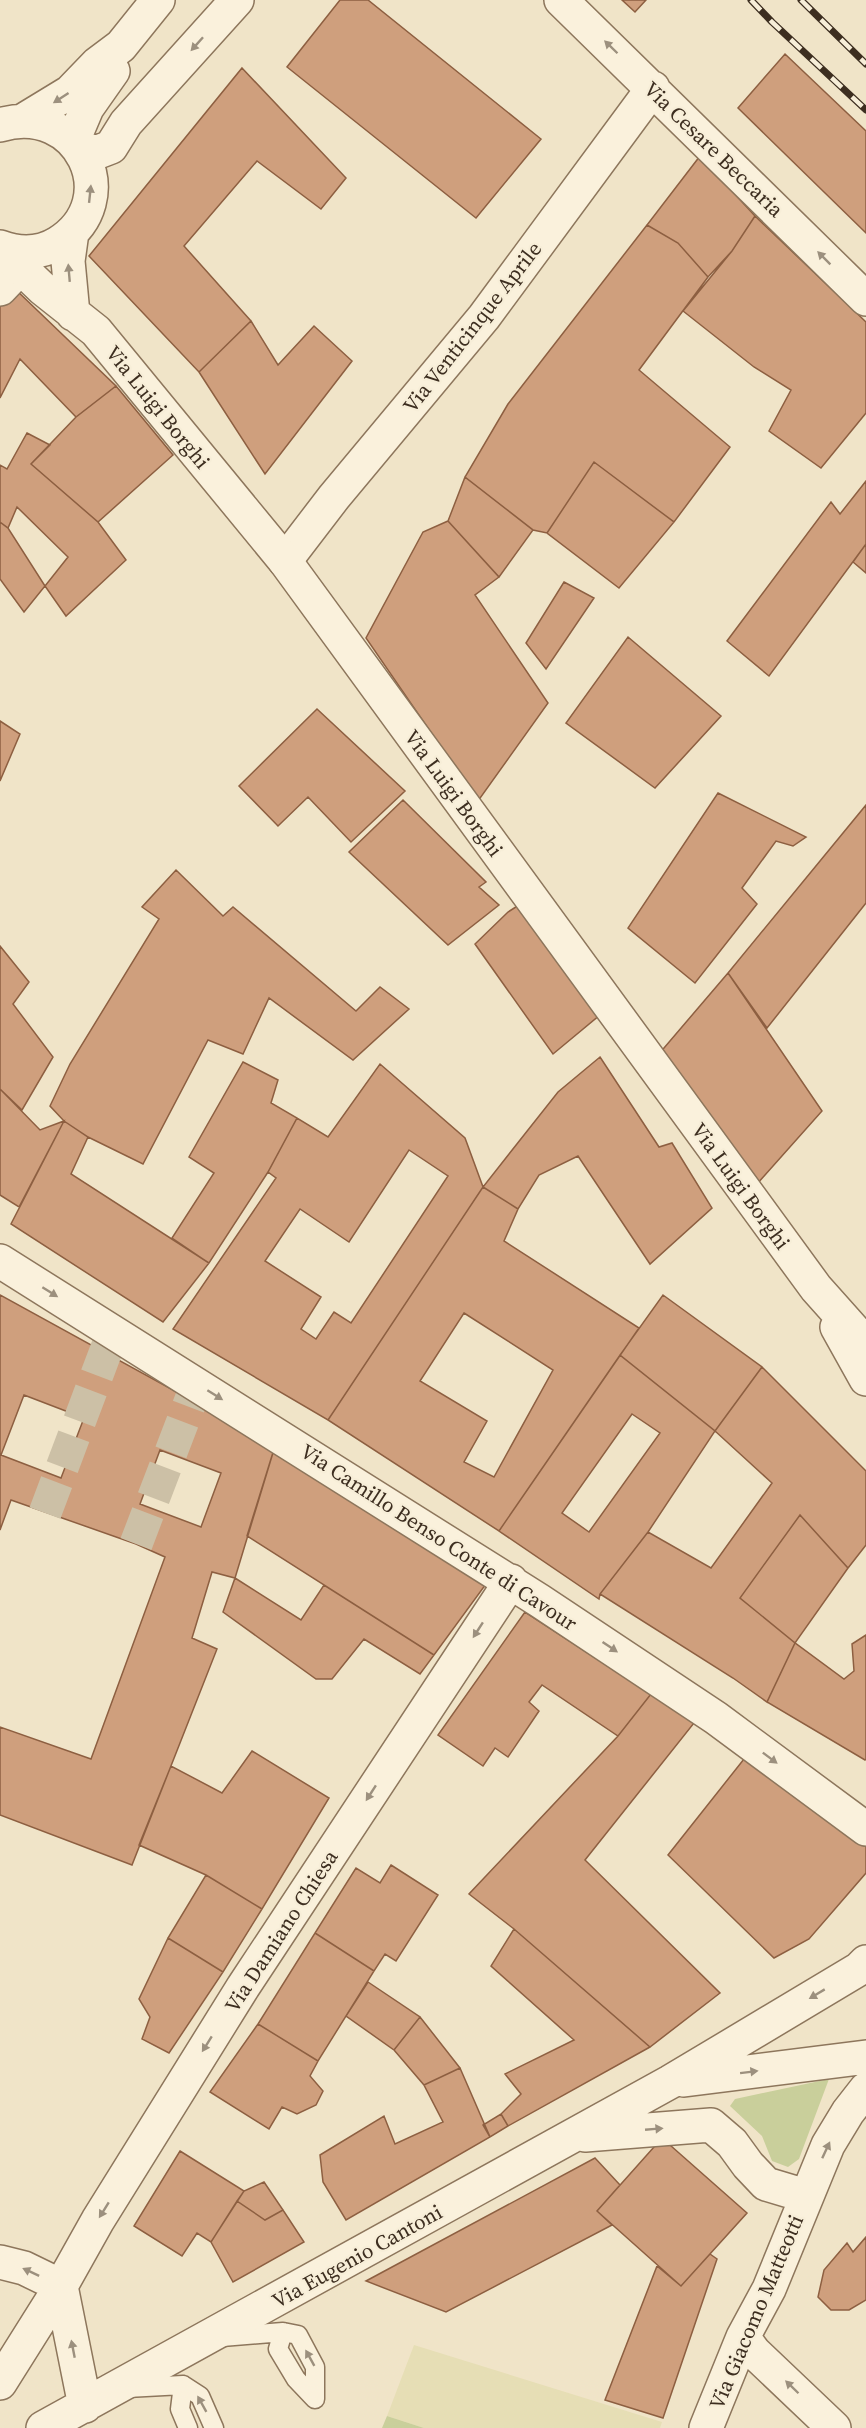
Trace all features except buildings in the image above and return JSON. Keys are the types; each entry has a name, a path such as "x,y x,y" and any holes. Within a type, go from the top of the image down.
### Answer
{"street":[{"path":"12,122 70,92 97,64 121,46 158,0"},
{"path":"77,146 98,152 111,147 126,123 237,0"},
{"name":"Via Cesare Beccaria","path":"561,0 866,299"},
{"path":"77,146 87,108 113,70 121,46"},
{"name":"Via Venticinque Aprile","path":"285,561 334,497 484,317 652,88"},
{"path":"87,108 103,125 113,127 126,123"},
{"path":"5,263 21,252 55,245 72,232 85,214 91,192 89,170 77,146 56,128 35,121 12,122"},
{"path":"72,232 68,261 73,314"},
{"name":"Via Luigi Borghi","path":"5,263 96,331 285,561 816,1288 866,1344"},
{"name":"Via Camillo Benso Conte di Cavour","path":"0,1261 511,1581 716,1718 866,1829"},
{"name":"Via Luigi Borghi","path":"816,1288 866,1378"},
{"name":"Via Damiano Chiesa","path":"0,2383 243,1987 511,1581"},
{"name":"Via Eugenio Cantoni","path":"43,2428 670,2082 859,1969 866,1962"},
{"name":"Via Eugenio Cantoni","path":"670,2082 866,2057"},
{"name":"Via Giacomo Matteotti","path":"706,2428 743,2337 769,2289 828,2145 848,2112 866,2089"},
{"name":"Via Giacomo Matteotti","path":"574,2136 711,2125 732,2142 766,2184 806,2196"},
{"path":"0,2262 24,2268 61,2286 98,2398"},
{"path":"743,2337 754,2352 834,2428"}],"lane":[{"path":"207,2338 283,2332"},
{"path":"183,2385 180,2409 188,2428"},
{"path":"98,2398 183,2385 200,2396 214,2428"}],"shaded area":[{"path":"414,2345 662,2422 660,2428 424,2428 387,2416"}],"green space":[{"path":"829,2079 799,2159 788,2167 772,2161 762,2136 730,2106 735,2099"},
{"path":"387,2416 424,2428 382,2428"}],"tunnel":[{"path":"45,1513 113,1332"},
{"path":"136,1544 197,1384"}],"railway":[{"path":"751,0 866,110"},
{"path":"801,0 866,64"}]}
